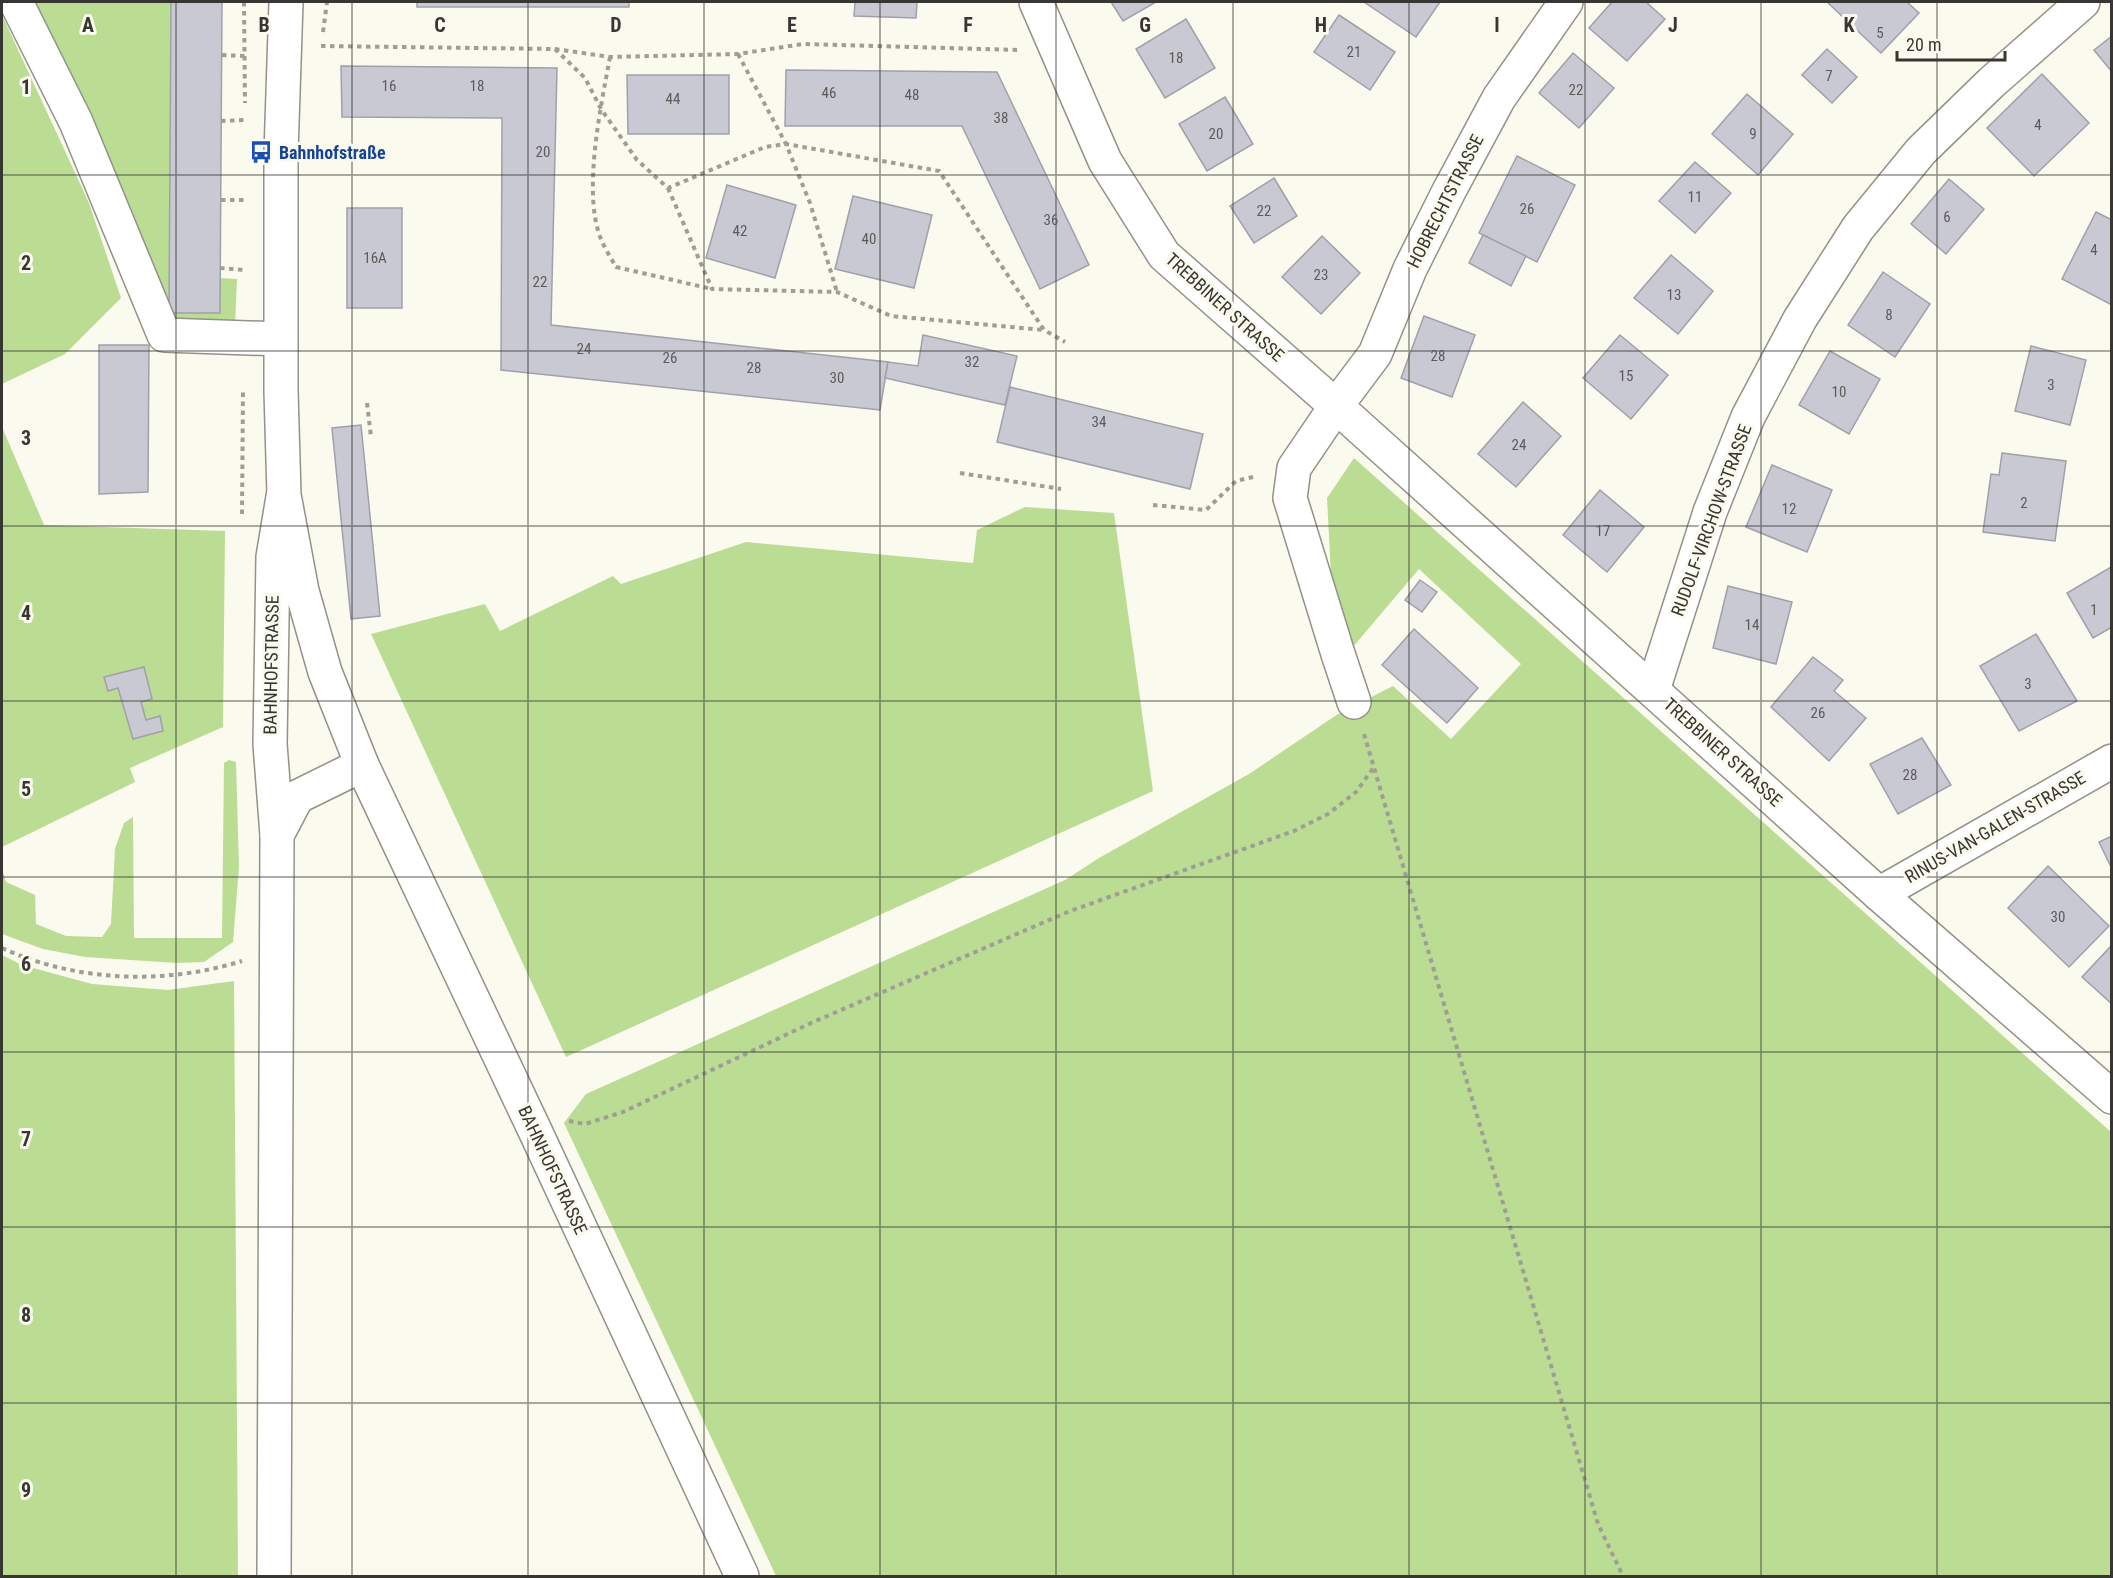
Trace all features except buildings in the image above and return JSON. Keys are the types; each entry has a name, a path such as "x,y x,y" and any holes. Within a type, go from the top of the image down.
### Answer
{"street":[{"path":"16,2 76,122 164,335 280,339"},
{"name":"BAHNHOFSTRASSE","path":"286,2 281,153 280,339 284,495 302,591 325,672 362,765 742,1576"},
{"name":"TREBBINER STRASSE","path":"1036,2 1105,161 1164,255 1336,406 1879,894 2112,1097"},
{"name":"HOBRECHTSTRASSE","path":"1336,406 1375,354 1410,269 1499,98 1566,2"},
{"name":"RUDOLF-VIRCHOW-STRASSE","path":"1653,690 1710,512 1748,417 1800,319 1858,228 1921,152 1991,83 2083,2"},
{"path":"1336,406 1294,468 1290,498 1354,702"},
{"name":"BAHNHOFSTRASSE","path":"274,1576 278,950 277,835 270,744 273,557 284,495"},
{"name":"RINUS-VAN-GALEN-STRASSE","path":"1879,894 2112,761"},
{"name":"BAHNHOFSTRASSE","path":"277,835 297,797 362,765"}],"path":[{"path":"321,46 555,49 610,57 738,54 803,44 1058,52"},
{"path":"555,49 585,78 601,109 637,160 668,188 711,289"},
{"path":"738,54 786,144 810,203 837,292"},
{"path":"222,55 245,56"},
{"path":"610,57 591,193 600,238 616,267 711,289 837,292 891,316 1044,330 1065,342"},
{"path":"221,121 245,120"},
{"path":"668,188 765,147 786,144 939,171 1044,330"},
{"path":"221,200 245,200"},
{"path":"220,268 244,270"},
{"path":"367,403 371,436"},
{"path":"1153,505 1206,510 1236,481 1294,468"},
{"path":"960,472 1061,489"},
{"path":"1354,702 1598,1524 1623,1576"},
{"path":"527,1114 585,1124 623,1112 822,1018 1070,911 1294,831 1328,813 1356,792 1374,766"},
{"path":"2,948 23,958 96,975 163,977 221,968 278,950"}],"green space":[{"path":"28,2 171,2 169,312 219,313 220,278 237,279 235,327 168,326"},
{"path":"2,15 89,203 121,298 65,354 2,384"},
{"path":"2,427 44,525 225,531 223,727 130,768 135,782 2,847"},
{"path":"1354,458 2111,1132 2111,1576 776,1576 564,1123 586,1094 1065,880 1099,858 1249,774 1338,714 1393,686 1451,739 1521,664 1419,569 1352,648 1331,575 1327,498"},
{"path":"1025,507 1114,513 1153,791 566,1057 371,634 485,604 500,631 613,576 621,584 746,542 973,563 977,530"},
{"path":"229,760 236,762 239,867 233,942 204,962 177,963 85,957 43,949 2,934 2,868 6,882 35,895 36,924 66,936 102,937 111,924 115,849 124,823 133,817 134,938 222,938 224,763"},
{"path":"2,955 22,965 92,984 168,990 234,981 238,1576 2,1576"}],"place":[{"name":"Bahnhofstraße","path":"261,152"}]}
